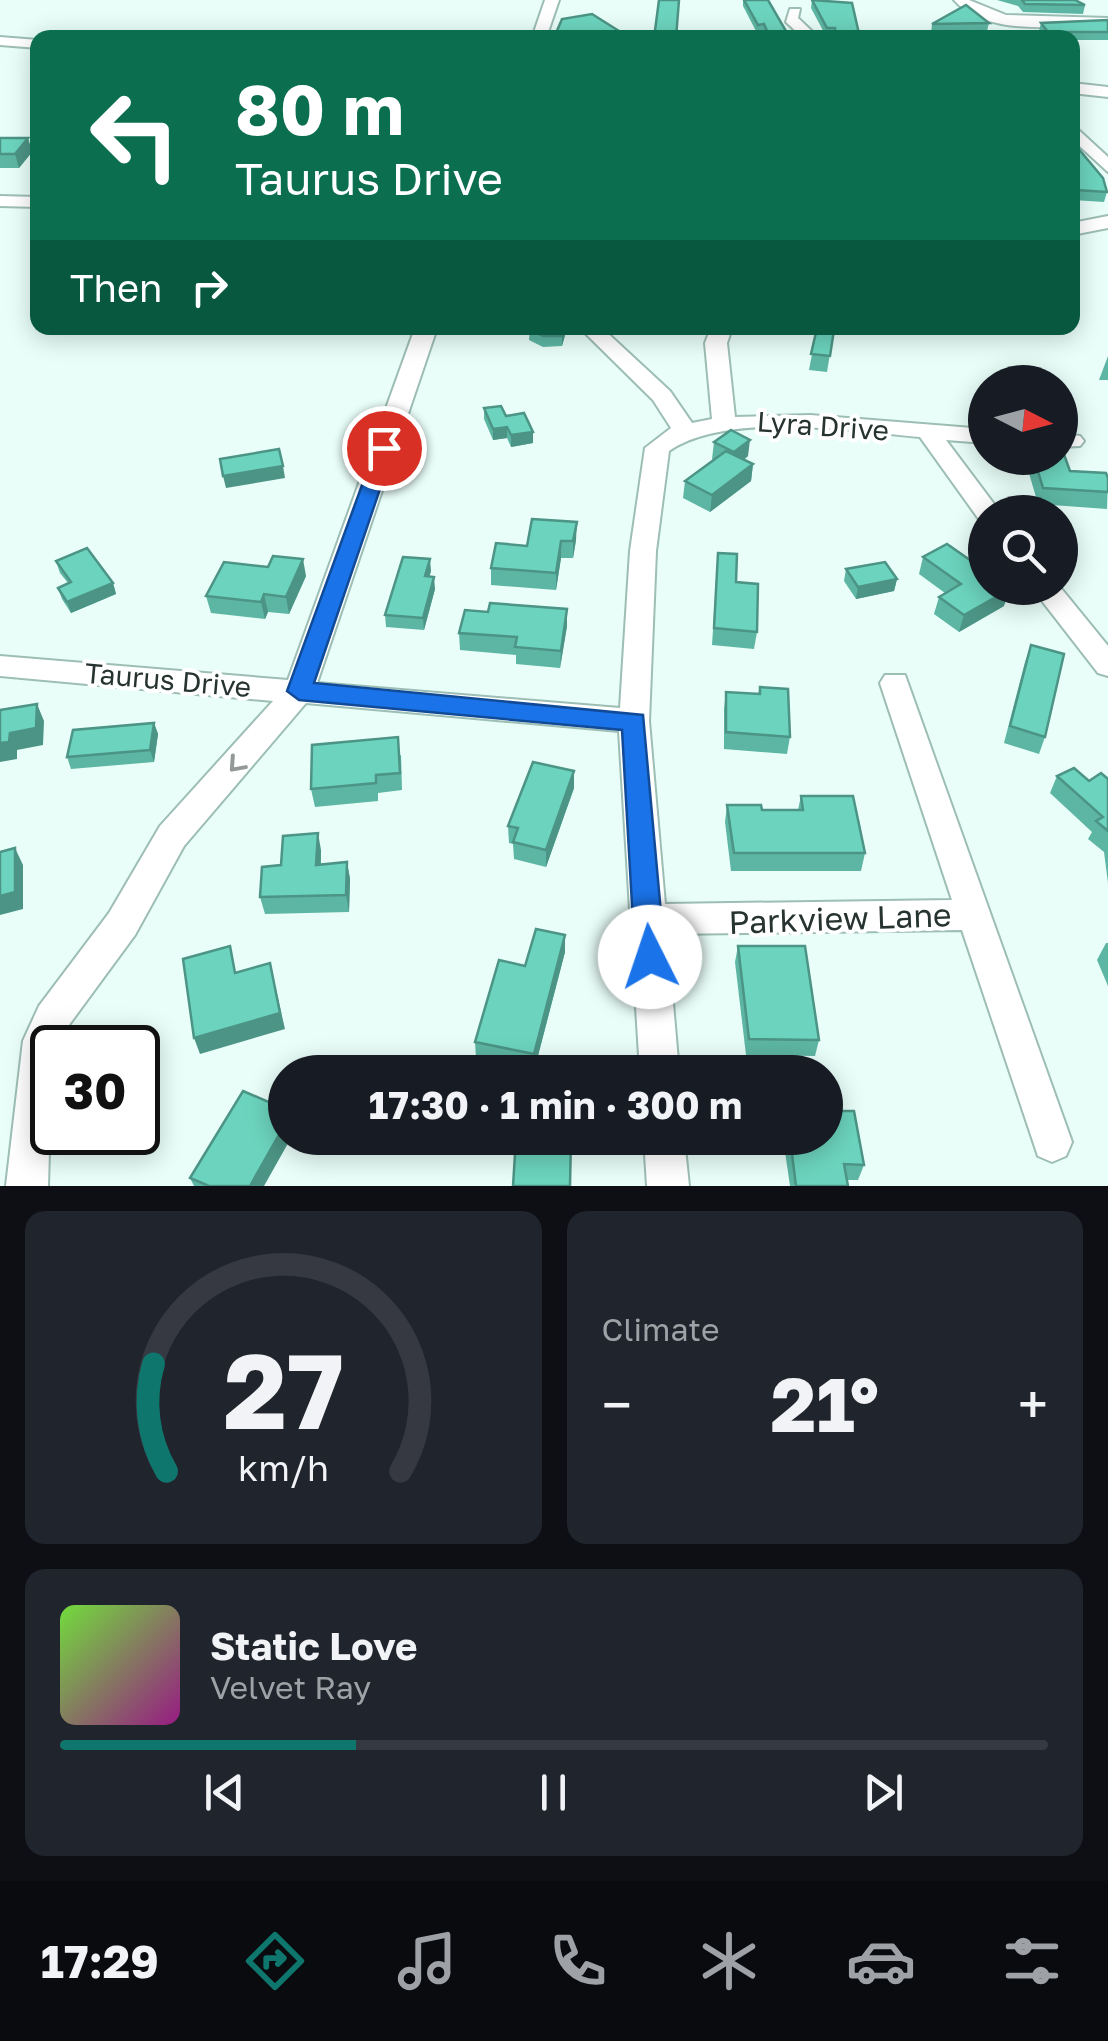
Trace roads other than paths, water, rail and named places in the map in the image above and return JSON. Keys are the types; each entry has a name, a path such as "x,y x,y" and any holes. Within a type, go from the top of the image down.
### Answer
{"street":[{"path":"542,30 552,0"},
{"path":"961,0 972,11 1003,18 1108,22"},
{"path":"795,12 791,19 803,30"},
{"path":"1003,18 1006,30"},
{"path":"0,42 30,44"},
{"path":"1080,89 1108,92"},
{"path":"1080,138 1108,167"},
{"path":"0,201 30,202"},
{"path":"1080,227 1108,222"},
{"path":"27,1186 42,1041 52,1018 122,924 172,836 299,691 424,335"},
{"path":"597,335 662,396 674,433 652,458 634,721 658,1055"},
{"path":"719,335 716,342 724,421"},
{"name":"Lyra Drive","path":"674,433 724,421 968,435"},
{"path":"929,433 975,495"},
{"path":"1060,605 1108,666"},
{"name":"Taurus Drive","path":"0,666 634,721"},
{"name":"Parkview Lane","path":"895,682 1052,1142"},
{"name":"Parkview Lane","path":"647,918 711,922 972,915"},
{"path":"665,1155 668,1186"}]}
